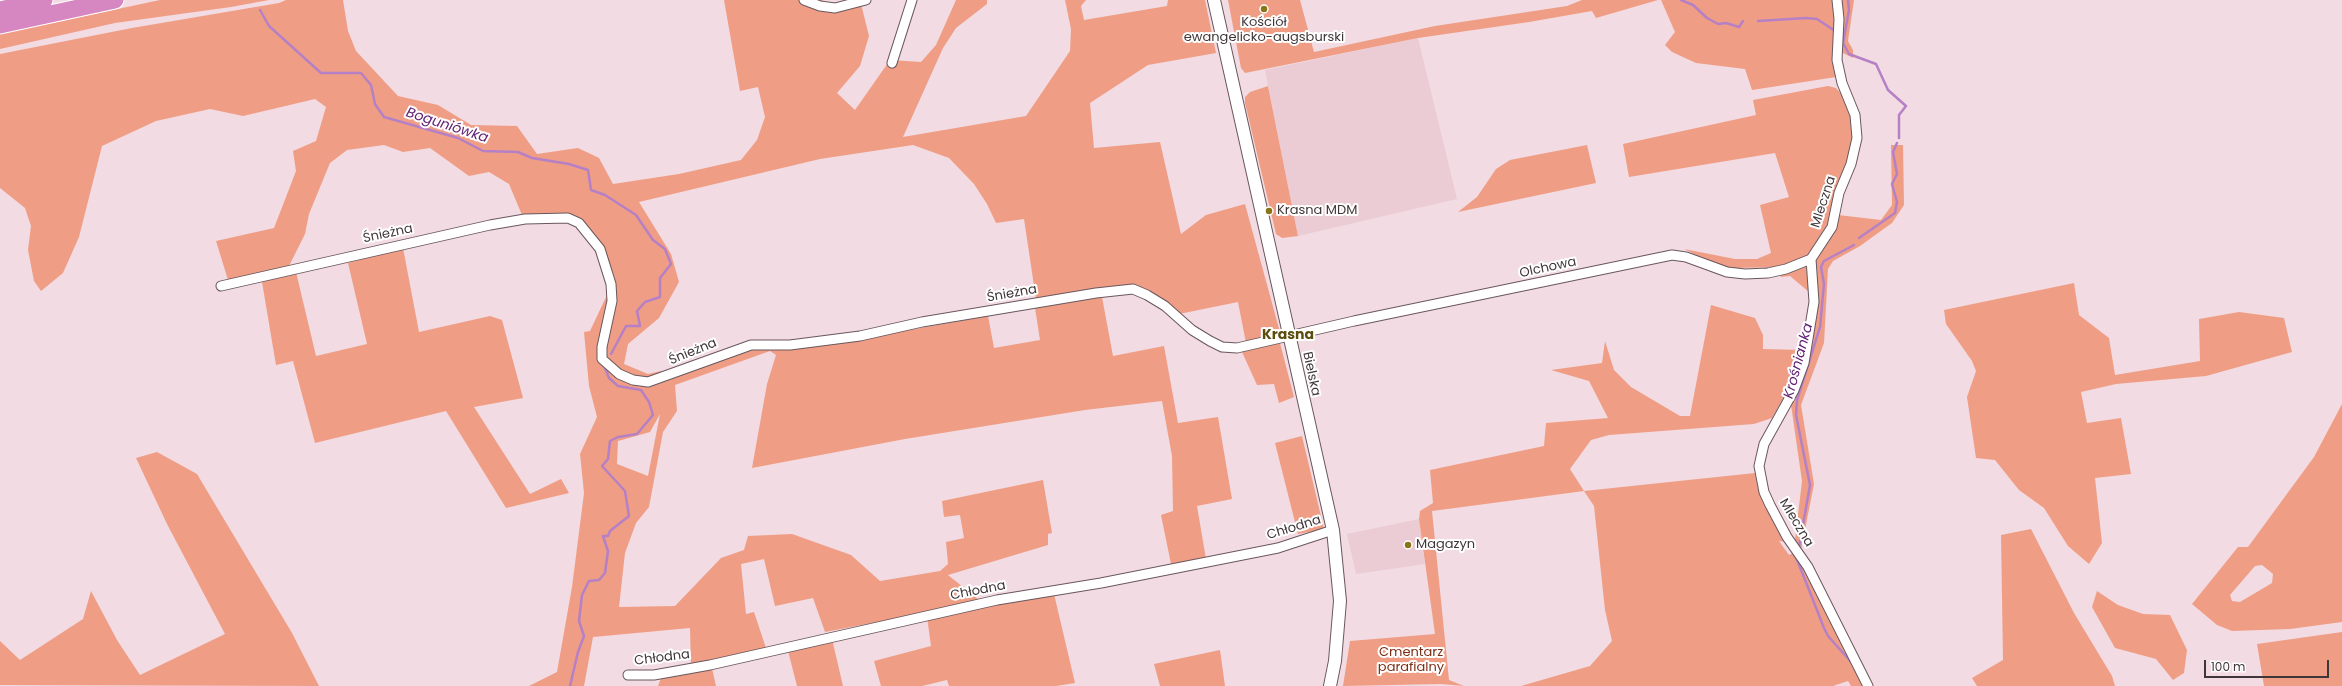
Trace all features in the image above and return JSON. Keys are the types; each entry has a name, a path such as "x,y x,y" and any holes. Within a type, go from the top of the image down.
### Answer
{"highway":[{"path":"0,10 44,0"},
{"path":"0,25 115,0"}],"street":[{"path":"804,0 820,6 835,8 866,0"},
{"path":"892,63 912,0"},
{"name":"Bielska","path":"1214,0 1333,530 1340,600 1335,661 1330,686"},
{"name":"Mleczna","path":"1837,0 1838,65 1842,83 1855,114 1857,138 1851,164 1839,193 1832,227 1811,259 1814,302 1808,350 1794,390 1764,444 1759,466 1761,479 1770,505 1787,537 1808,568 1868,686"},
{"name":"Śnieżna","path":"221,286 490,225 525,219 568,218 579,223 600,249 611,284 612,301 602,347 602,359 619,374 633,380 648,382 671,375 751,344 790,345 834,340 922,322 1096,293 1133,290 1147,295 1165,306 1192,330 1222,347 1237,348 1289,337"},
{"name":"Olchowa","path":"1289,337 1354,321 1672,255 1686,257 1727,272 1745,274 1768,273 1786,269 1811,259"},
{"name":"Chłodna","path":"628,675 654,675 710,665 983,603 1101,583 1278,548 1333,530"}],"shaded area":[{"path":"1418,38 1457,199 1298,236 1265,70"},
{"path":"1419,519 1425,564 1356,574 1347,534"}],"green space":[{"path":"160,0 269,0 231,7 115,23 0,49 0,34"},
{"path":"286,0 343,0 348,31 356,51 398,96 438,105 471,125 517,126 537,154 578,148 599,158 613,184 679,174 741,160 757,140 765,117 758,87 740,91 724,0 822,0 828,4 860,0 869,36 860,66 837,93 855,110 890,60 921,62 936,45 956,0 987,0 987,4 956,28 943,48 903,137 1026,116 1070,51 1071,29 1065,0 1086,0 1081,6 1084,20 1167,6 1168,0 1205,0 1216,53 1148,65 1090,103 1094,148 1160,142 1181,234 1206,215 1245,204 1281,336 1246,343 1238,302 1179,314 1158,297 1132,284 1036,299 1024,219 996,223 987,204 974,184 949,158 913,145 820,159 639,202 671,254 679,282 659,318 628,344 624,364 648,374 661,371 661,382 756,347 814,347 988,316 994,348 1040,340 1035,308 1102,297 1113,356 1164,346 1178,423 1218,417 1232,499 1197,506 1206,559 1171,564 1161,515 1173,511 1172,456 1162,401 1085,410 905,439 752,468 767,384 776,355 770,351 675,385 677,411 663,432 649,507 636,523 625,553 619,607 675,606 721,558 744,550 748,536 792,534 851,555 880,581 940,571 948,564 946,542 964,538 960,515 944,517 942,501 1043,480 1052,533 1048,534 1048,545 948,575 978,599 966,605 825,632 813,598 775,606 764,559 741,564 746,614 754,612 766,648 691,666 690,628 593,637 584,686 529,686 557,672 572,587 584,493 580,454 597,417 589,386 584,332 590,331 615,278 606,253 575,215 522,215 509,184 489,172 469,176 430,148 403,152 384,145 347,150 330,163 309,214 305,234 288,268 228,280 216,241 274,228 296,171 293,151 316,141 326,107 315,99 243,116 210,109 156,121 102,146 79,237 63,273 41,291 34,281 28,250 31,226 25,208 0,188 0,54 132,28 279,3","holes":["660,414 648,476 617,464 618,441 650,432"]},
{"path":"1228,0 1300,0 1314,52 1435,26 1567,6 1582,0 1658,0 1596,18 1592,11 1529,22 1418,38 1245,73 1241,68"},
{"path":"1661,0 1833,0 1836,11 1832,55 1836,77 1752,90 1745,69 1696,63 1672,52 1665,45 1675,32"},
{"path":"1841,0 1854,0 1848,41 1853,50 1853,58 1843,53 1839,47 1843,12"},
{"path":"1268,86 1298,236 1282,238 1276,234 1245,103 1245,97 1250,92"},
{"path":"1828,86 1836,88 1846,99 1853,129 1850,159 1838,215 1881,220 1892,205 1891,145 1903,145 1904,205 1892,223 1860,246 1833,261 1828,269 1824,343 1801,405 1814,484 1801,550 1795,540 1802,481 1791,405 1803,376 1813,342 1816,301 1815,262 1806,267 1809,292 1790,276 1781,277 1777,267 1735,268 1716,265 1684,249 1735,259 1757,259 1771,253 1760,205 1789,197 1775,153 1629,177 1623,144 1756,115 1753,100"},
{"path":"1587,145 1596,183 1458,212 1477,197 1496,169 1510,160"},
{"path":"403,248 419,332 490,316 502,320 523,398 474,407 530,494 561,479 569,493 506,508 446,411 315,443 293,361 276,365 262,282 296,272 316,356 367,344 348,263"},
{"path":"2074,283 2079,315 2109,338 2115,375 2200,361 2199,319 2239,312 2284,318 2292,352 2206,376 2116,384 2081,392 2087,423 2121,418 2131,474 2095,478 2102,543 2089,564 2068,546 2044,508 2019,490 1995,460 1976,458 1967,397 1976,371 1972,361 1946,324 1944,310"},
{"name":"Cmentarz parafialny","path":"1711,305 1755,318 1763,335 1763,349 1803,350 1789,388 1772,418 1754,424 1609,435 1591,440 1570,469 1584,491 1432,511 1449,680 1464,686 1441,684 1343,686 1350,641 1435,634 1419,519 1420,511 1433,503 1430,470 1544,446 1546,423 1608,418 1589,381 1551,370 1602,363 1605,341 1614,370 1631,387 1680,416 1690,416"},
{"path":"1280,343 1294,397 1279,403 1274,384 1257,385 1242,352"},
{"path":"2342,404 2342,622 2290,629 2232,631 2217,625 2192,604 2238,547 2248,547 2314,457","holes":["2262,565 2273,574 2272,583 2240,602 2232,601 2230,595 2255,566"]},
{"path":"1302,436 1324,529 1298,534 1275,443"},
{"path":"157,452 197,474 292,633 319,686 0,685 0,641 20,660 83,619 91,591 117,640 140,675 225,634 167,524 136,458"},
{"path":"1755,473 1758,489 1787,542 1779,541 1789,555 1795,552 1867,686 1851,686 1848,681 1833,686 1521,686 1590,666 1612,641 1605,610 1594,506 1584,491"},
{"path":"2031,529 2074,613 2112,676 2115,686 1977,686 1972,678 2003,660 2001,535"},
{"path":"2097,591 2118,605 2143,614 2170,615 2187,650 2184,673 2173,680 2156,659 2115,648 2092,607"},
{"path":"1054,594 1075,683 1056,686 949,686 947,680 922,686 881,686 874,661 931,646 927,617"},
{"path":"2342,632 2342,686 2264,686 2257,644"},
{"path":"832,639 843,686 797,686 788,651"},
{"path":"1220,650 1225,686 1160,686 1154,664"},
{"path":"712,668 716,686 658,686 661,678"}],"waterway":[{"path":"1681,0 1693,5 1707,18 1718,24 1726,23 1739,27 1743,21"},
{"name":"Krośnianka","path":"1848,0 1849,10 1843,43 1849,54 1876,64 1888,90 1906,106 1899,115 1899,138"},
{"name":"Boguniówka","path":"260,10 269,26 321,73 361,73 371,85 375,104 384,117 458,138 483,151 518,152 532,158 569,164 588,170 591,190 605,195 636,215 653,240 665,249 671,264 660,278 660,297 645,302 637,311 640,326 626,326 611,354"},
{"path":"1758,21 1806,18 1817,19 1835,31"},
{"name":"Krośnianka","path":"1859,238 1895,213 1897,202 1892,184 1897,174 1893,152 1897,143"},
{"name":"Krośnianka","path":"1799,547 1810,485 1796,415 1797,400 1820,327 1824,284 1821,267 1824,261 1854,245"},
{"name":"Boguniówka","path":"570,686 578,652 584,636 579,621 582,595 589,581 599,580 605,573 608,551 603,536 608,536 610,531 629,516 625,491 602,466 608,459 610,441 618,437 637,434 653,415 649,402 641,390 618,386 609,378 605,368"},
{"name":"Krośnianka","path":"1796,557 1828,636 1852,663"}],"place":[{"name":"Kościół ewangelicko-augsburski","path":"1264,9"},
{"name":"Krasna MDM","path":"1269,211"},
{"name":"Magazyn","path":"1408,545"}],"district":[{"name":"Krasna","path":"1288,335"}]}
